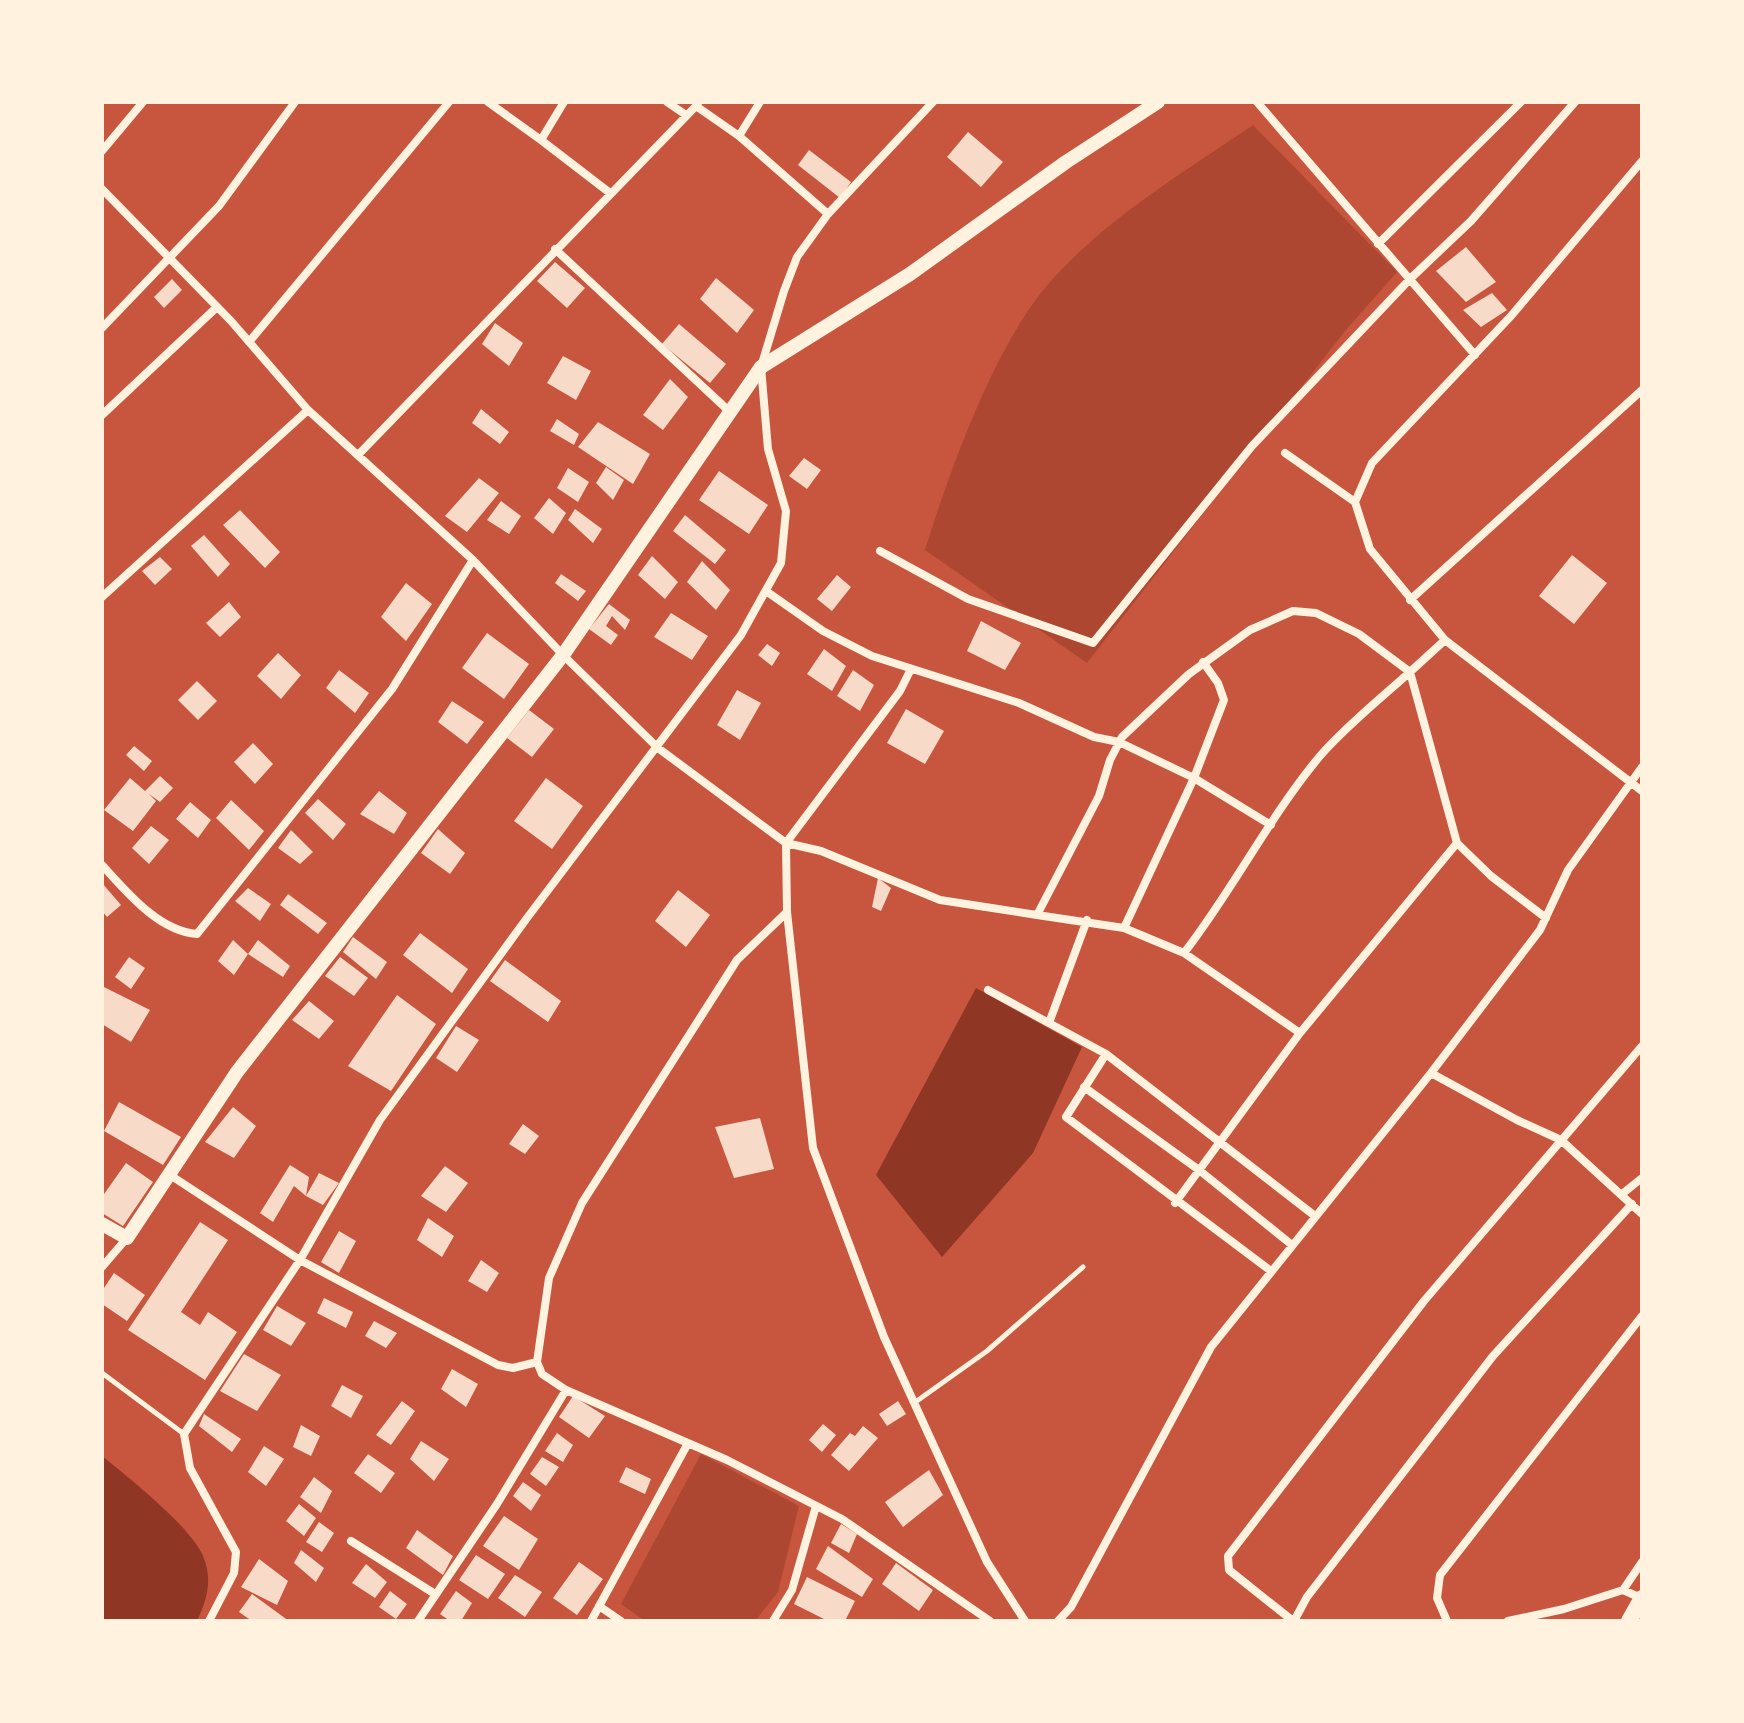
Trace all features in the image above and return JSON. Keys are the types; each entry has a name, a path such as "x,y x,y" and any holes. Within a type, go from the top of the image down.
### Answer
{"highway":[{"path":"1629,1621 1642,1598"}],"main road":[{"path":"102,1224 127,1238 237,1072 563,655 761,367 910,274 1066,162 1158,102"}],"street":[{"path":"102,151 143,102"},
{"path":"102,328 171,260 219,206 295,102"},
{"path":"249,342 449,102"},
{"path":"488,102 610,193"},
{"path":"541,140 564,102"},
{"path":"667,102 686,115"},
{"path":"739,136 760,102"},
{"path":"209,1621 234,1573 236,1552 190,1468 184,1434 300,1260 380,1120 527,918 741,635 766,591 781,563 786,511 768,449 761,367 797,257 828,214 933,102"},
{"path":"1257,102 1475,355"},
{"path":"1378,244 1521,102"},
{"path":"880,551 968,599 1093,643 1252,446 1410,279 1471,221 1575,102"},
{"path":"358,455 697,104 739,136 828,214"},
{"path":"1355,502 1372,463 1475,355 1642,161"},
{"path":"102,189 217,307 308,410 473,560 563,655 658,748 786,843 821,851 940,900 1124,928 1184,953 1300,1033"},
{"path":"555,249 730,412"},
{"path":"102,415 217,307"},
{"path":"1410,600 1642,390"},
{"path":"102,597 308,410"},
{"path":"1285,453 1355,502 1370,549 1445,640 1642,791"},
{"path":"102,865 153,915 185,933 197,934 392,689 473,560"},
{"path":"766,591 823,631 910,671 1019,703 1094,737 1119,742 1194,778 1271,825"},
{"path":"1037,915 1099,796 1119,742 1203,662 1250,630 1293,611 1316,613 1359,634 1410,672 1457,843 1491,876 1546,918"},
{"path":"1184,953 1223,903 1271,825 1321,755 1445,640"},
{"path":"1124,928 1194,778 1224,700 1218,683 1203,662"},
{"path":"910,671 900,691 786,843 787,912 813,1148 884,1337 987,1562 1025,1621"},
{"path":"1058,1621 1071,1607 1211,1347 1431,1073 1546,918 1568,870 1642,767"},
{"path":"1175,1203 1300,1033 1457,843"},
{"path":"787,912 737,960 582,1203 549,1278 537,1362 542,1374 566,1390 727,1460 842,1519 990,1621"},
{"path":"1049,1023 1087,920"},
{"path":"988,990 1106,1054 1315,1216"},
{"path":"1632,1204 1493,1356 1307,1597 1294,1621 1241,1583 1229,1570 1228,1556 1424,1301 1642,1046"},
{"path":"1106,1054 1066,1117 1175,1203 1271,1271"},
{"path":"1431,1073 1561,1140 1642,1214"},
{"path":"1084,1087 1199,1170 1292,1245"},
{"path":"170,1175 300,1260 498,1365 513,1368 537,1362"},
{"path":"1622,1194 1642,1178"},
{"path":"102,1267 127,1238"},
{"path":"1447,1621 1437,1598 1440,1575 1642,1316"},
{"path":"418,1621 497,1504 566,1390"},
{"path":"591,1621 687,1445"},
{"path":"773,1621 792,1590 816,1506"},
{"path":"351,1541 435,1594"},
{"path":"1508,1621 1564,1609 1623,1590 1642,1562"},
{"path":"1623,1590 1642,1598"},
{"path":"599,1606 621,1621"}],"lane":[{"path":"914,1403 987,1351 1083,1267"},
{"path":"102,1373 184,1434"}],"shaded area":[{"path":"1253,125 1397,272 1345,331 1087,663 925,550 961,446 993,372 1011,338 1051,281 1121,216"},
{"path":"976,988 1082,1047 1033,1153 942,1257 876,1175"},
{"path":"701,1454 799,1506 778,1592 755,1621 645,1621 621,1604"},
{"path":"102,1456 186,1531 203,1556 208,1581 197,1621 102,1621"}],"building":[{"path":"968,132 1003,162 981,187 947,157"},
{"path":"809,150 851,182 840,198 798,165"},
{"path":"1466,247 1496,282 1466,302 1436,271"},
{"path":"555,262 585,288 567,308 537,281"},
{"path":"716,278 754,310 737,333 700,299"},
{"path":"172,279 182,290 164,308 154,297"},
{"path":"1492,293 1507,310 1481,327 1463,310"},
{"path":"495,323 523,343 509,366 482,344"},
{"path":"679,324 726,364 710,383 662,344"},
{"path":"563,356 591,371 576,400 547,383"},
{"path":"670,379 688,397 663,430 643,415"},
{"path":"481,409 509,432 500,444 472,423"},
{"path":"557,419 579,434 574,445 550,431"},
{"path":"598,422 650,454 633,484 578,447"},
{"path":"804,458 821,470 807,489 789,476"},
{"path":"606,467 624,480 613,500 596,483"},
{"path":"568,468 589,482 578,502 557,488"},
{"path":"719,471 768,505 749,534 699,500"},
{"path":"479,478 499,493 467,532 445,516"},
{"path":"549,498 566,513 553,534 534,518"},
{"path":"501,501 521,516 509,534 487,520"},
{"path":"575,509 602,529 593,543 568,520"},
{"path":"240,510 280,552 265,568 223,525"},
{"path":"685,515 726,550 715,564 673,531"},
{"path":"204,535 230,564 218,577 191,546"},
{"path":"1572,555 1607,583 1574,624 1539,596"},
{"path":"652,556 678,582 665,599 638,575"},
{"path":"160,557 172,569 155,585 142,571"},
{"path":"702,561 730,590 716,610 687,582"},
{"path":"561,574 586,591 578,601 555,583"},
{"path":"837,575 851,587 832,611 817,599"},
{"path":"406,583 432,604 406,641 381,617"},
{"path":"229,602 241,617 220,637 206,623"},
{"path":"609,604 630,620 625,630 612,616 606,626 618,635 611,645 589,629"},
{"path":"671,613 708,636 692,660 654,637"},
{"path":"981,621 1021,643 1005,670 967,651"},
{"path":"487,633 529,664 504,699 462,668"},
{"path":"767,644 780,653 772,666 758,655"},
{"path":"824,649 846,666 832,691 807,674"},
{"path":"278,653 301,675 281,699 257,676"},
{"path":"339,670 369,693 355,713 326,688"},
{"path":"853,670 874,685 860,711 837,696"},
{"path":"197,681 217,701 198,720 178,700"},
{"path":"737,690 761,703 740,740 717,725"},
{"path":"452,701 484,722 467,744 438,722"},
{"path":"906,709 944,731 925,764 887,743"},
{"path":"529,710 554,729 532,757 507,738"},
{"path":"253,743 273,764 255,784 234,762"},
{"path":"134,746 152,761 144,771 126,755"},
{"path":"160,776 173,788 160,802 149,794 156,801 133,831 104,810 130,778 145,791"},
{"path":"546,778 583,806 552,849 514,821"},
{"path":"379,791 407,813 394,834 360,814"},
{"path":"318,799 346,824 333,840 305,813"},
{"path":"231,800 264,831 249,850 216,818"},
{"path":"190,802 211,820 198,838 176,819"},
{"path":"151,826 169,840 149,864 132,848"},
{"path":"438,829 465,853 450,874 421,853"},
{"path":"291,830 313,852 300,864 278,848"},
{"path":"878,878 891,888 881,911 872,907"},
{"path":"102,883 121,905 107,917 102,911"},
{"path":"248,888 271,904 260,921 235,901"},
{"path":"678,890 710,915 686,947 655,921"},
{"path":"288,894 327,923 318,934 280,905"},
{"path":"420,933 468,969 452,993 403,955"},
{"path":"353,937 387,962 376,979 343,952"},
{"path":"233,940 248,954 234,975 218,961"},
{"path":"258,940 290,966 283,977 248,954"},
{"path":"129,957 145,968 131,989 115,977"},
{"path":"340,957 368,978 354,996 325,976"},
{"path":"505,960 561,1001 548,1022 490,981"},
{"path":"104,987 150,1010 131,1042 102,1024"},
{"path":"397,995 436,1024 391,1091 348,1066"},
{"path":"309,1001 334,1021 319,1039 292,1020"},
{"path":"456,1026 479,1040 457,1072 436,1058"},
{"path":"119,1102 181,1137 163,1165 104,1131"},
{"path":"233,1107 256,1126 234,1158 205,1142"},
{"path":"760,1118 774,1169 734,1178 715,1127"},
{"path":"523,1124 539,1136 525,1154 509,1144"},
{"path":"126,1163 153,1182 123,1226 102,1213 102,1197"},
{"path":"290,1165 309,1177 306,1196 294,1186 273,1222 260,1213"},
{"path":"445,1166 468,1183 446,1212 421,1196"},
{"path":"319,1173 339,1183 323,1205 306,1196"},
{"path":"428,1218 454,1236 442,1257 417,1240"},
{"path":"200,1222 228,1240 181,1312 200,1325 208,1312 237,1332 205,1380 128,1330"},
{"path":"339,1231 356,1241 339,1273 321,1262"},
{"path":"481,1260 499,1273 487,1292 468,1281"},
{"path":"114,1273 145,1295 127,1321 102,1304 102,1291"},
{"path":"324,1298 353,1312 346,1328 317,1313"},
{"path":"277,1306 306,1323 291,1346 263,1330"},
{"path":"374,1321 397,1333 386,1348 365,1336"},
{"path":"244,1354 281,1375 257,1411 220,1391"},
{"path":"452,1369 478,1384 466,1407 441,1389"},
{"path":"342,1385 363,1396 351,1418 331,1406"},
{"path":"573,1396 605,1416 589,1438 559,1417"},
{"path":"402,1401 415,1411 391,1445 376,1435"},
{"path":"898,1401 906,1414 887,1426 879,1414"},
{"path":"204,1414 241,1439 232,1452 199,1426"},
{"path":"823,1424 836,1435 822,1452 809,1440"},
{"path":"301,1425 320,1436 311,1456 293,1447"},
{"path":"863,1426 878,1438 849,1471 831,1455 850,1433 855,1436"},
{"path":"557,1433 573,1445 563,1462 545,1451"},
{"path":"421,1441 449,1459 434,1481 410,1459"},
{"path":"264,1446 284,1459 266,1486 248,1472"},
{"path":"368,1454 395,1473 381,1493 354,1473"},
{"path":"542,1457 559,1467 546,1486 530,1474"},
{"path":"626,1467 651,1479 645,1494 619,1482"},
{"path":"929,1470 943,1495 903,1527 885,1502"},
{"path":"314,1477 332,1491 321,1513 300,1497"},
{"path":"523,1482 541,1495 531,1511 513,1496"},
{"path":"299,1504 316,1518 304,1536 286,1521"},
{"path":"504,1516 538,1539 519,1570 483,1546"},
{"path":"319,1522 334,1533 322,1552 306,1542"},
{"path":"841,1524 857,1534 849,1553 831,1543"},
{"path":"417,1530 453,1556 443,1575 406,1548"},
{"path":"828,1546 873,1579 862,1597 816,1569"},
{"path":"301,1550 324,1568 316,1582 294,1563"},
{"path":"476,1555 505,1574 488,1599 459,1580"},
{"path":"259,1559 288,1581 277,1605 241,1587"},
{"path":"579,1562 603,1579 577,1615 553,1598"},
{"path":"896,1563 933,1590 919,1611 882,1584"},
{"path":"366,1564 387,1582 375,1598 352,1583"},
{"path":"515,1575 542,1592 525,1617 498,1598"},
{"path":"807,1577 855,1601 845,1621 828,1621 794,1604"},
{"path":"390,1591 407,1604 396,1619 379,1607"},
{"path":"456,1591 472,1603 461,1621 450,1621 440,1614"},
{"path":"252,1594 289,1621 252,1621 239,1612"}]}
